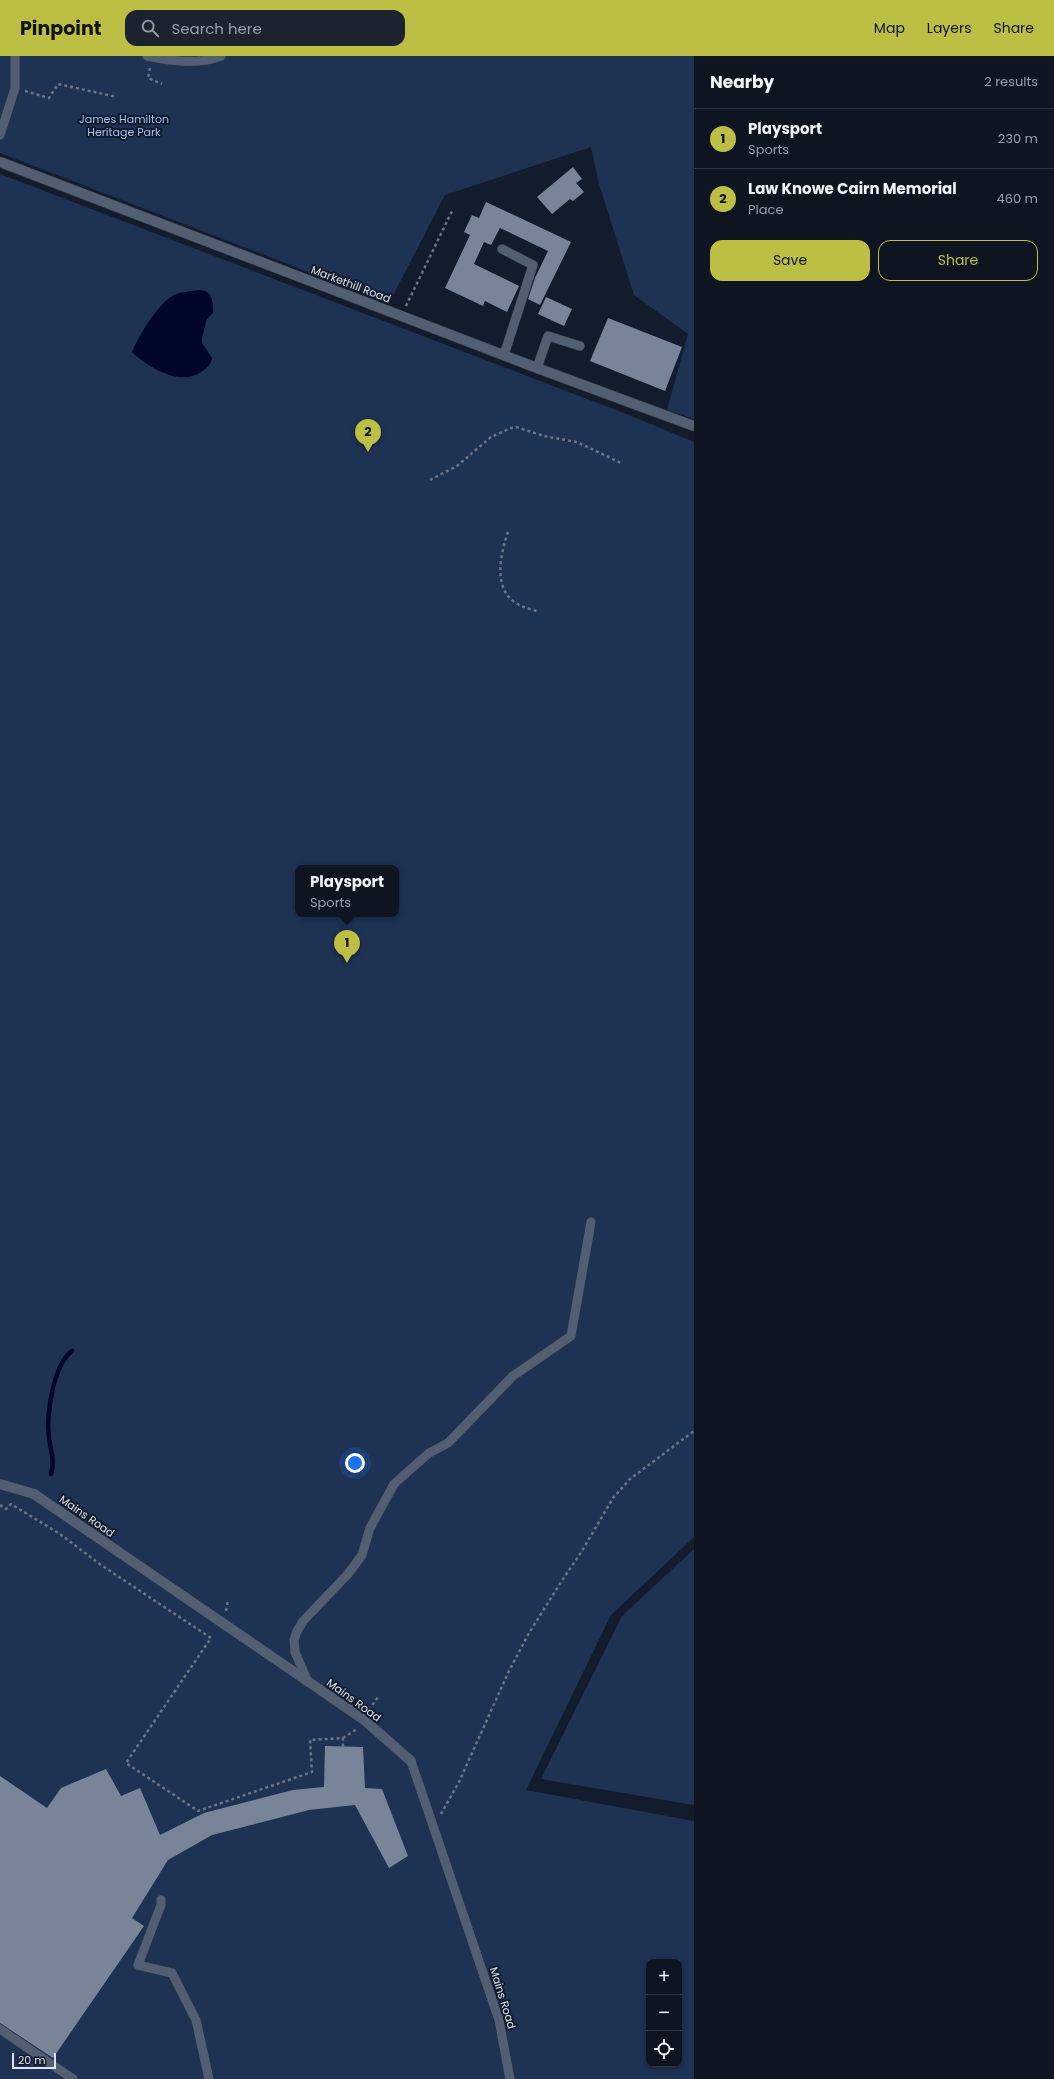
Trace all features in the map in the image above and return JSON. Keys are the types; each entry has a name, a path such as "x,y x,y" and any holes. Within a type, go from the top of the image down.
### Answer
{"street":[{"name":"Markethill Road","path":"0,162 537,368 694,426"},
{"name":"Mains Road","path":"0,1484 34,1494 363,1719 411,1761"}],"lane":[{"path":"0,136 15,88 15,56"},
{"path":"149,56 169,60 209,61 221,56"},
{"path":"502,249 533,265 504,355"},
{"path":"537,368 548,336 580,346"},
{"path":"308,1682 295,1652 294,1640 297,1631 304,1620 348,1574 362,1555 370,1528 394,1484 429,1453 448,1443 513,1376 570,1336 591,1222"},
{"name":"Mains Road","path":"411,1761 499,2020 510,2079"},
{"path":"161,1900 161,1905 138,1965 172,1973 196,2020 209,2079"},
{"path":"0,2029 74,2079"}],"path":[{"path":"149,56 148,78 162,84"},
{"path":"15,88 49,98 58,84 117,97"},
{"path":"402,316 453,208"},
{"path":"430,480 463,462 491,437 516,427 544,436 577,442 621,463"},
{"path":"508,532 499,567 505,589 512,600 517,604 539,612"},
{"path":"434,1828 458,1782 508,1673 529,1634 563,1578 582,1551 613,1498 630,1479 694,1431"},
{"path":"0,1505 6,1509 11,1504 60,1534 101,1564 148,1594 211,1638 126,1763 198,1811 312,1772 310,1740 344,1738 343,1747"}],"green space":[{"name":"James Hamilton Heritage Park","path":"0,56 694,56 694,419 667,410 688,334 634,295 599,184 591,147 445,195 389,303 0,153"},
{"path":"0,174 629,415 694,442 694,1537 611,1615 526,1790 694,1821 694,2079 0,2079"},
{"path":"694,1549 694,1805 541,1779 622,1616"}],"shaded area":[{"path":"200,290 208,292 213,305 213,313 207,319 202,338 202,343 212,358 211,363 206,368 193,376 174,376 155,369 132,352 154,314 166,301 172,296 178,294"}],"building":[{"path":"573,167 582,179 576,183 584,192 573,201 570,199 552,214 537,197"},
{"path":"486,202 571,242 540,305 528,299 535,278 548,251 500,228 491,245 484,242 474,264 519,286 507,312 485,301 483,306 445,288 470,235 464,232 472,215 479,218"},
{"path":"546,297 572,309 564,326 538,314"},
{"path":"608,318 682,347 665,391 590,361"},
{"path":"325,1746 363,1747 365,1788 382,1789 408,1856 389,1868 355,1805 309,1810 212,1835 168,1860 132,1918 144,1926 53,2058 0,2023 0,1776 47,1808 61,1788 106,1769 121,1796 140,1788 160,1835 204,1813 293,1790 324,1787"}],"waterway":[{"path":"51,1474 53,1461 48,1429 52,1392 60,1367 65,1358 72,1351"}],"place":[{"name":"Law Knowe Cairn Memorial","path":"368,452"},
{"name":"Playsport","path":"347,963"}]}
